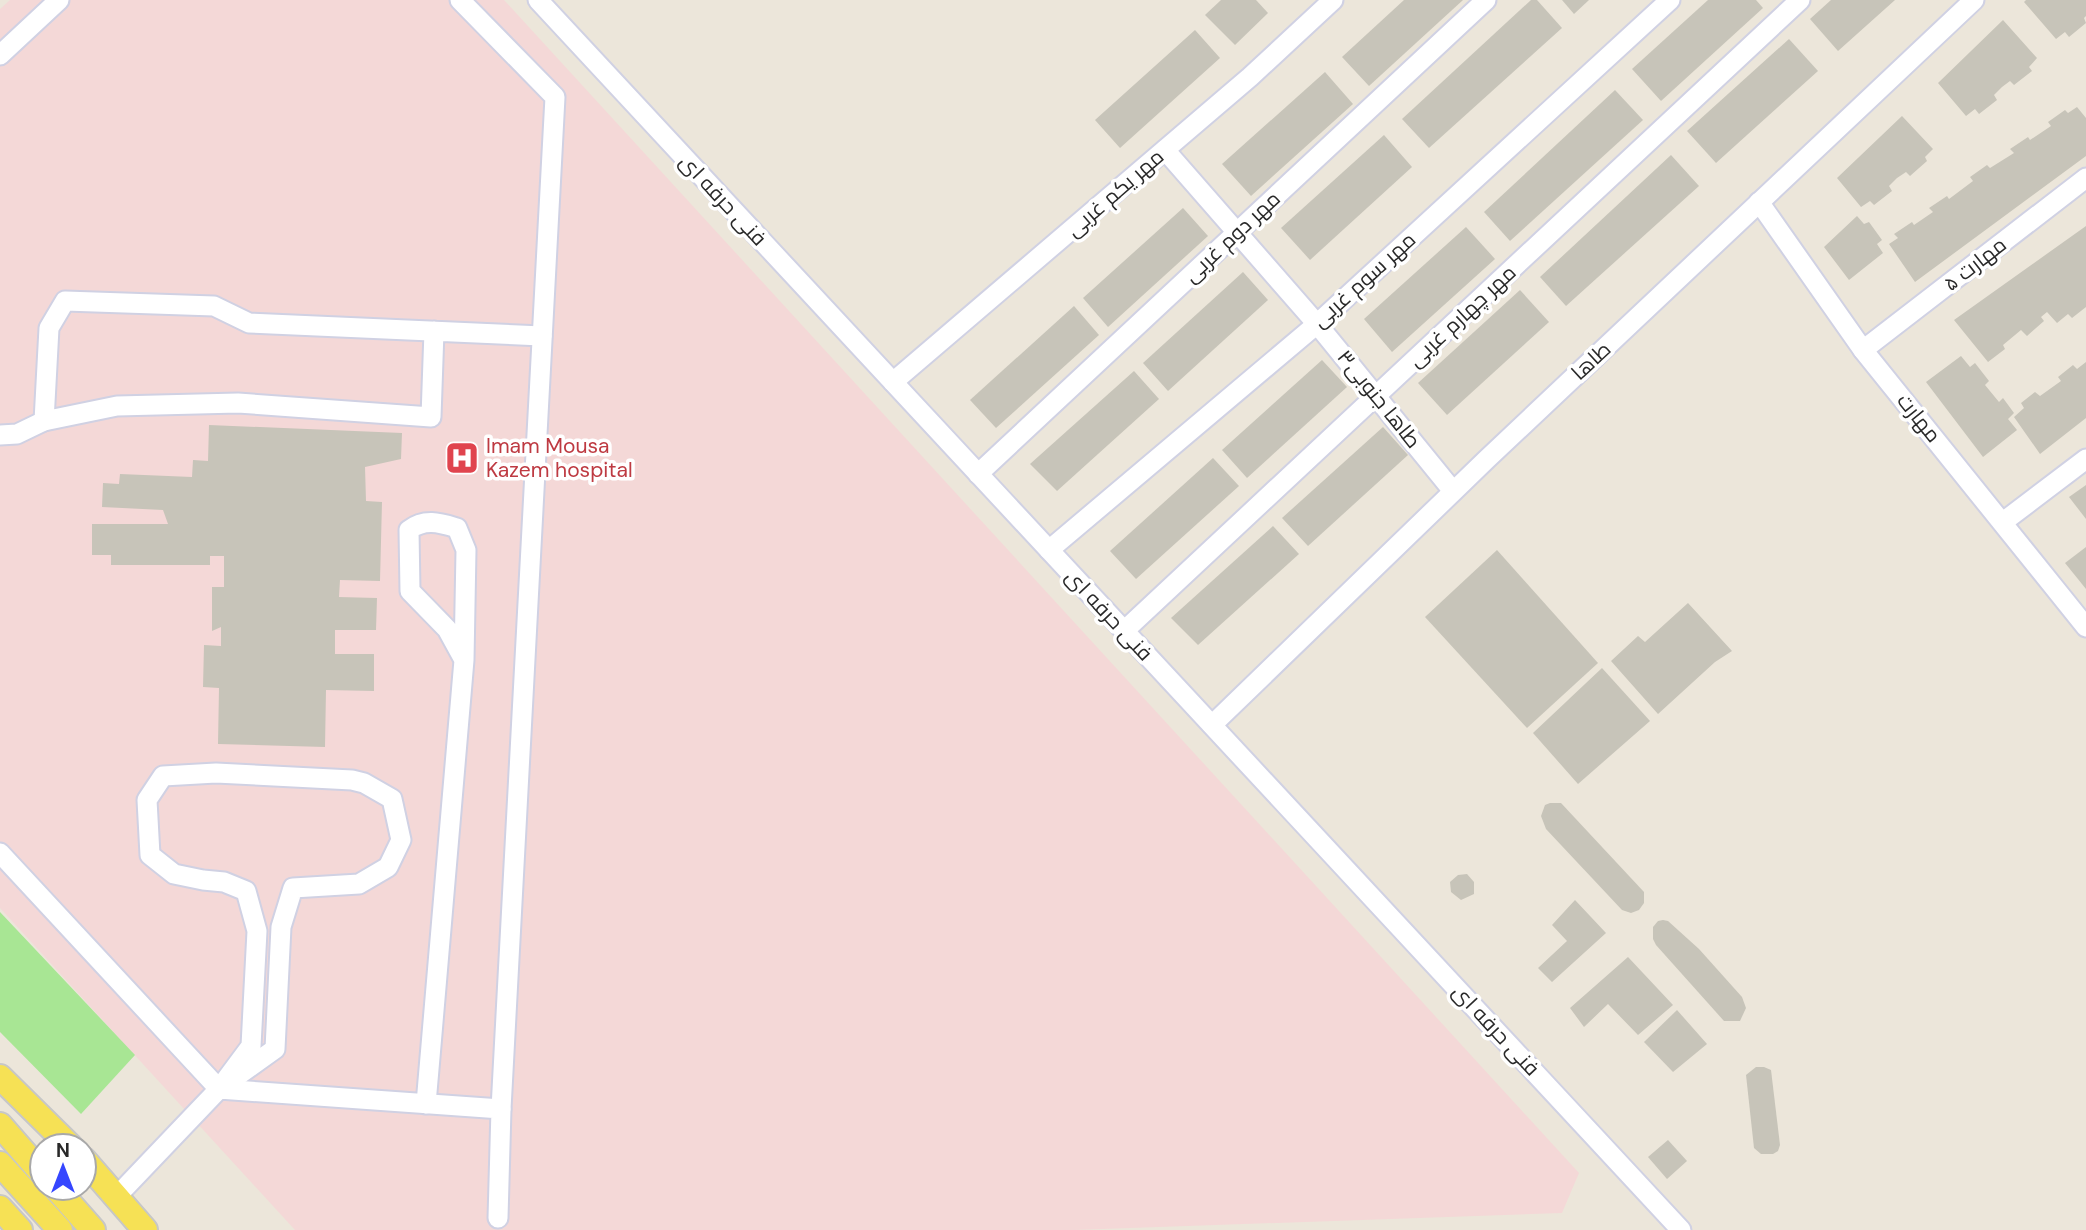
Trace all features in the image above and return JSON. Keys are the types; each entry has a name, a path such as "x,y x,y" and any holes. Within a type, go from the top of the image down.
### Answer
{"main road":[{"path":"0,1077 56,1132"},
{"path":"0,1125 28,1156"},
{"path":"0,1164 60,1230"},
{"path":"98,1176 145,1230"},
{"path":"68,1202 93,1230"},
{"path":"0,1208 20,1230"}],"street":[{"path":"0,55 59,0"},
{"path":"460,0 555,97 501,1109 498,1218"},
{"name":"فنی حرفه ای","path":"538,0 1681,1230"},
{"name":"مهر یکم غربی","path":"893,382 1250,77 1333,0"},
{"name":"مهر دوم غربی","path":"978,474 1486,0"},
{"name":"مهر سوم غربی","path":"1049,550 1317,324 1670,0"},
{"name":"مهر چهارم غربی","path":"1124,631 1800,0"},
{"name":"طاها","path":"1212,725 1453,491 1974,0"},
{"name":"طاها جنوبی۳","path":"1165,150 1317,324 1453,491"},
{"name":"مهارت ۵","path":"1863,350 2086,178"},
{"name":"مهارت","path":"1759,202 1863,350 2086,627"},
{"path":"44,421 49,328 65,301 214,306 249,323 542,336"},
{"path":"0,436 17,435 44,421 117,406 238,403 431,417 434,331"},
{"path":"2004,522 2086,459"},
{"path":"426,1104 464,660 466,550 457,528 431,521 416,525 409,530 410,591 447,629 464,660"},
{"path":"116,1197 219,1088 251,1046 257,931 246,891 225,881 174,874 150,855 146,800 163,776 216,773 352,780 364,783 392,799 401,840 388,867 359,884 293,888 281,927 275,1049 219,1088"},
{"path":"0,853 219,1088 501,1109"}],"shaded area":[{"name":"Imam Mousa Kazem hospital","path":"10,0 504,0 1579,1173 1562,1213 1074,1230 295,1230 0,908 0,9"}],"green space":[{"path":"0,912 135,1055 81,1114 0,1032"}],"building":[{"path":"1221,0 1256,0 1268,13 1235,45 1205,15"},
{"path":"1404,0 1463,0 1369,86 1342,57"},
{"path":"1531,0 1537,0 1562,28 1429,148 1402,119"},
{"path":"1562,0 1589,0 1574,14"},
{"path":"1708,0 1756,0 1763,8 1661,101 1632,69"},
{"path":"1831,0 1895,0 1838,51 1810,19"},
{"path":"2086,0 2086,23 2069,37 2065,32 2056,39 2024,2"},
{"path":"2003,20 2037,58 2029,67 2032,71 2014,85 2010,81 2002,87 1994,95 1997,100 1979,114 1975,109 1966,116 1938,83"},
{"path":"1195,30 1220,58 1120,148 1095,120"},
{"path":"1789,39 1818,71 1716,163 1687,131"},
{"path":"1325,72 1353,104 1251,196 1222,164"},
{"path":"1615,90 1643,120 1510,241 1484,212"},
{"path":"2077,107 2086,118 2086,156 1915,282 1889,244 1898,238 1894,234 1933,212 1929,208 1947,196 1949,199 1973,181 1970,177 1987,165 1990,168 2014,153 2010,149 2051,126 2048,122 2065,110 2068,113"},
{"path":"1902,116 1933,149 1925,157 1927,161 1910,176 1906,172 1889,186 1892,191 1874,205 1870,201 1861,207 1837,178"},
{"path":"1384,135 1412,167 1310,260 1281,228"},
{"path":"1671,155 1699,186 1566,306 1540,277"},
{"path":"1183,208 1208,236 1108,327 1083,298"},
{"path":"1857,216 1864,224 1869,222 1882,240 1877,244 1883,253 1849,280 1824,247"},
{"path":"2086,226 2086,307 2072,318 2068,314 2057,323 2047,312 2041,317 2044,321 2027,336 2021,330 2003,345 2005,349 1988,362 1954,320"},
{"path":"1466,227 1495,259 1392,352 1364,319"},
{"path":"1243,272 1268,300 1168,391 1143,363"},
{"path":"1520,290 1549,322 1447,415 1418,383"},
{"path":"1074,306 1099,335 996,428 970,400"},
{"path":"1961,356 1970,367 1975,363 1989,381 1985,385 1999,402 2003,398 2014,413 2008,419 2017,430 1983,457 1926,382"},
{"path":"1322,360 1347,387 1247,478 1222,450"},
{"path":"2086,362 2086,418 2040,454 2014,417 2024,408 2021,403 2035,392 2040,396 2061,381 2058,377 2073,365 2077,369"},
{"path":"1134,371 1159,399 1057,491 1030,464"},
{"path":"209,425 402,433 401,459 365,467 366,501 382,502 380,581 340,580 339,597 377,598 376,630 335,630 335,654 374,654 374,691 326,690 325,747 218,744 219,688 203,687 204,645 221,646 221,627 212,631 212,587 224,587 224,556 210,556 210,565 111,565 111,555 92,555 92,524 168,524 163,510 102,507 103,483 119,484 120,474 192,477 193,460 208,461"},
{"path":"1383,427 1408,455 1308,546 1282,518"},
{"path":"1213,458 1239,486 1136,579 1110,551"},
{"path":"2086,485 2086,519 2069,497"},
{"path":"1273,526 1299,554 1198,645 1171,618"},
{"path":"2086,547 2086,589 2065,563"},
{"path":"1497,550 1598,663 1527,728 1425,617"},
{"path":"1688,603 1732,651 1715,662 1658,714 1611,661 1638,636 1645,642"},
{"path":"1602,668 1650,721 1578,784 1533,733"},
{"path":"1561,803 1644,892 1644,903 1639,910 1631,913 1622,910 1546,829 1541,816 1545,805"},
{"path":"1467,874 1474,882 1474,894 1461,900 1451,892 1450,882 1458,875"},
{"path":"1575,900 1606,933 1552,982 1538,968 1567,941 1552,925"},
{"path":"1663,920 1668,921 1699,949 1742,997 1746,1008 1740,1021 1724,1021 1656,945 1653,927"},
{"path":"1628,957 1673,1005 1638,1035 1608,1004 1584,1027 1570,1008"},
{"path":"1677,1010 1707,1044 1673,1072 1644,1042"},
{"path":"1756,1067 1771,1070 1780,1145 1778,1151 1773,1154 1761,1154 1754,1148 1746,1075"},
{"path":"1668,1140 1687,1161 1667,1179 1648,1157"}],"place":[{"name":"Imam Mousa Kazem hospital","path":"462,458"}]}
